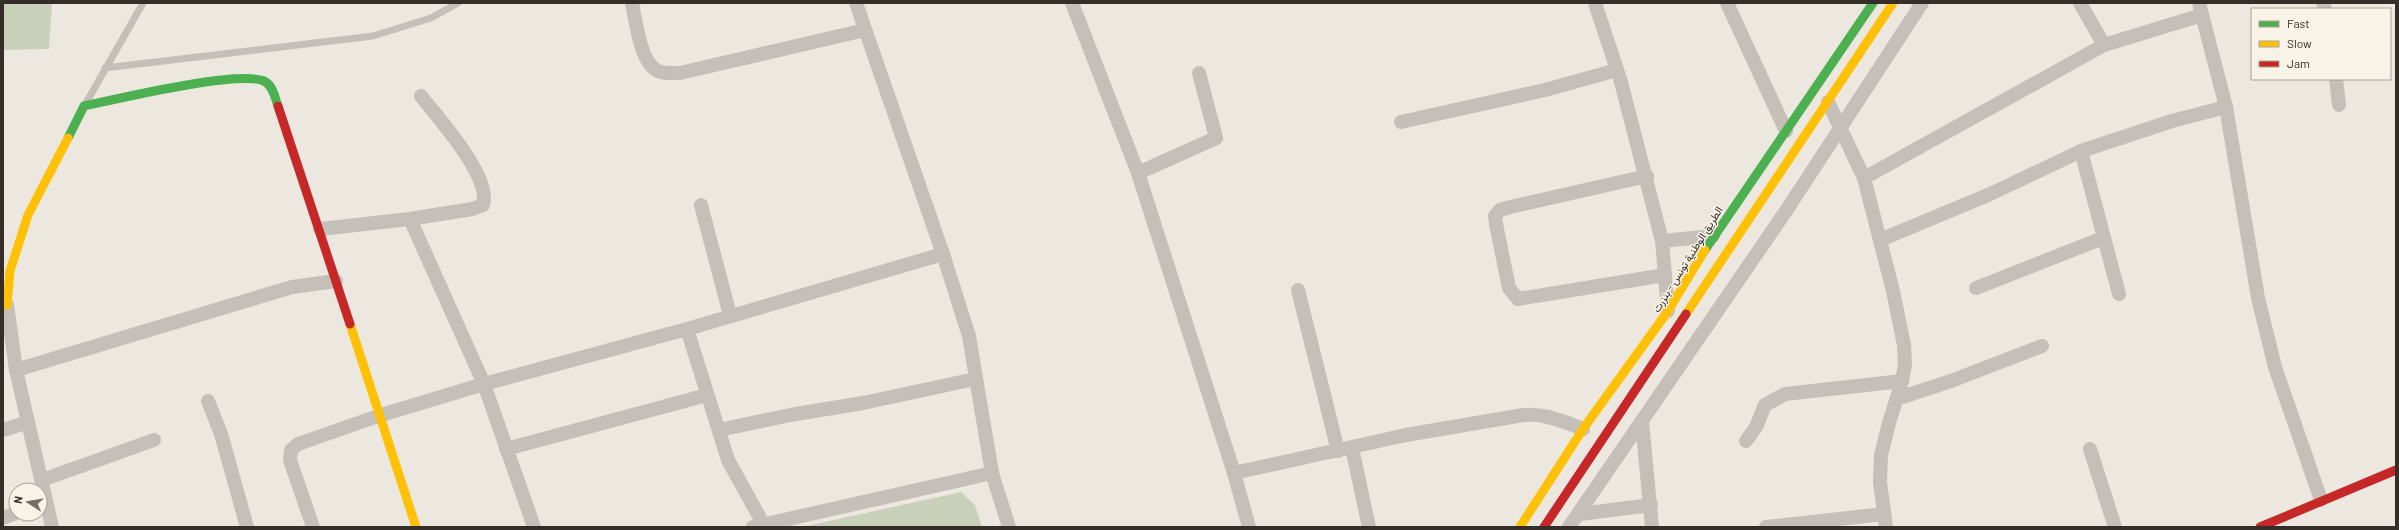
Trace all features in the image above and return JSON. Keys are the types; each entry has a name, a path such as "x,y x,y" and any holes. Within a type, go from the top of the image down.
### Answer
{"main road":[{"name":"الطريق الوطنية تونس - بنزرت","path":"1520,527 1583,429 1668,311 1713,236 1873,3"},
{"path":"1544,527 1893,3"},
{"path":"5,303 10,271 28,215 84,106 167,89 233,79 248,77 265,81 273,90 381,415 416,527"},
{"path":"1746,189 1760,201"},
{"path":"2260,527 2320,500 2396,470"}],"street":[{"path":"632,3 644,58 657,71 668,73 680,73 865,30"},
{"path":"856,3 943,254 968,336 992,473 1009,527"},
{"path":"1072,3 1138,173 1234,474 1249,527"},
{"path":"1595,3 1647,176 1662,241 1668,311"},
{"path":"1727,3 1786,131"},
{"path":"1569,527 1580,514 1841,127 1922,3"},
{"path":"2080,3 2104,45"},
{"path":"1864,178 2104,45 2201,9 2226,107 2258,298 2277,374 2320,500"},
{"path":"1401,122 1545,90 1616,70"},
{"path":"1138,173 1216,138 1199,74"},
{"path":"2336,80 2340,105"},
{"path":"320,229 410,219 480,207 484,205 485,199 481,183 472,163 422,96"},
{"path":"1766,527 1885,520 1880,482 1881,455 1889,423 1899,398 1905,364 1904,345 1864,178 1828,102"},
{"path":"1880,240 1988,195 2081,151 2172,121 2226,107"},
{"path":"2081,151 2119,294"},
{"path":"1647,176 1510,206 1500,210 1495,216 1496,224 1510,288 1518,299 1665,274"},
{"path":"700,205 730,315"},
{"path":"410,219 484,384 534,527"},
{"path":"1662,241 1713,236"},
{"path":"1976,288 2103,238"},
{"path":"313,527 290,460 291,450 298,444 381,415 484,384 688,329 730,315 943,254"},
{"path":"16,370 292,287 336,281"},
{"path":"1298,290 1338,451"},
{"path":"5,303 7,336 42,480 154,440"},
{"path":"688,329 728,460 761,526 992,473"},
{"path":"1899,398 1951,381 2042,346"},
{"path":"719,430 863,404 975,378"},
{"path":"1746,441 1756,427 1765,405 1785,394 1902,381"},
{"path":"506,449 707,395"},
{"path":"208,402 221,434 246,527"},
{"path":"1234,474 1406,435 1536,414 1583,429"},
{"path":"3,430 28,422"},
{"path":"1642,422 1652,527"},
{"path":"1352,448 1369,527"},
{"path":"2090,449 2115,527"},
{"path":"1580,514 1651,506"},
{"path":"48,516 52,527"}],"lane":[{"path":"84,106 143,3"},
{"path":"105,68 373,36 431,18 458,3"}],"green space":[{"path":"3,3 52,3 49,49 3,50"},
{"path":"961,492 975,505 982,527 802,527"}],"traffic: fast":[{"path":"1705,250 1873,3"},
{"path":"68,138 84,106 204,82 230,79 264,81 270,85 278,106"}],"traffic: slow":[{"path":"1686,314 1893,3"},
{"path":"7,305 10,271 28,215 68,138"},
{"path":"1520,527 1583,429 1668,311 1705,250"},
{"path":"350,324 416,527"}],"traffic: jam":[{"path":"278,106 350,324"},
{"path":"1544,527 1686,314"},
{"path":"2260,527 2396,470"}]}
